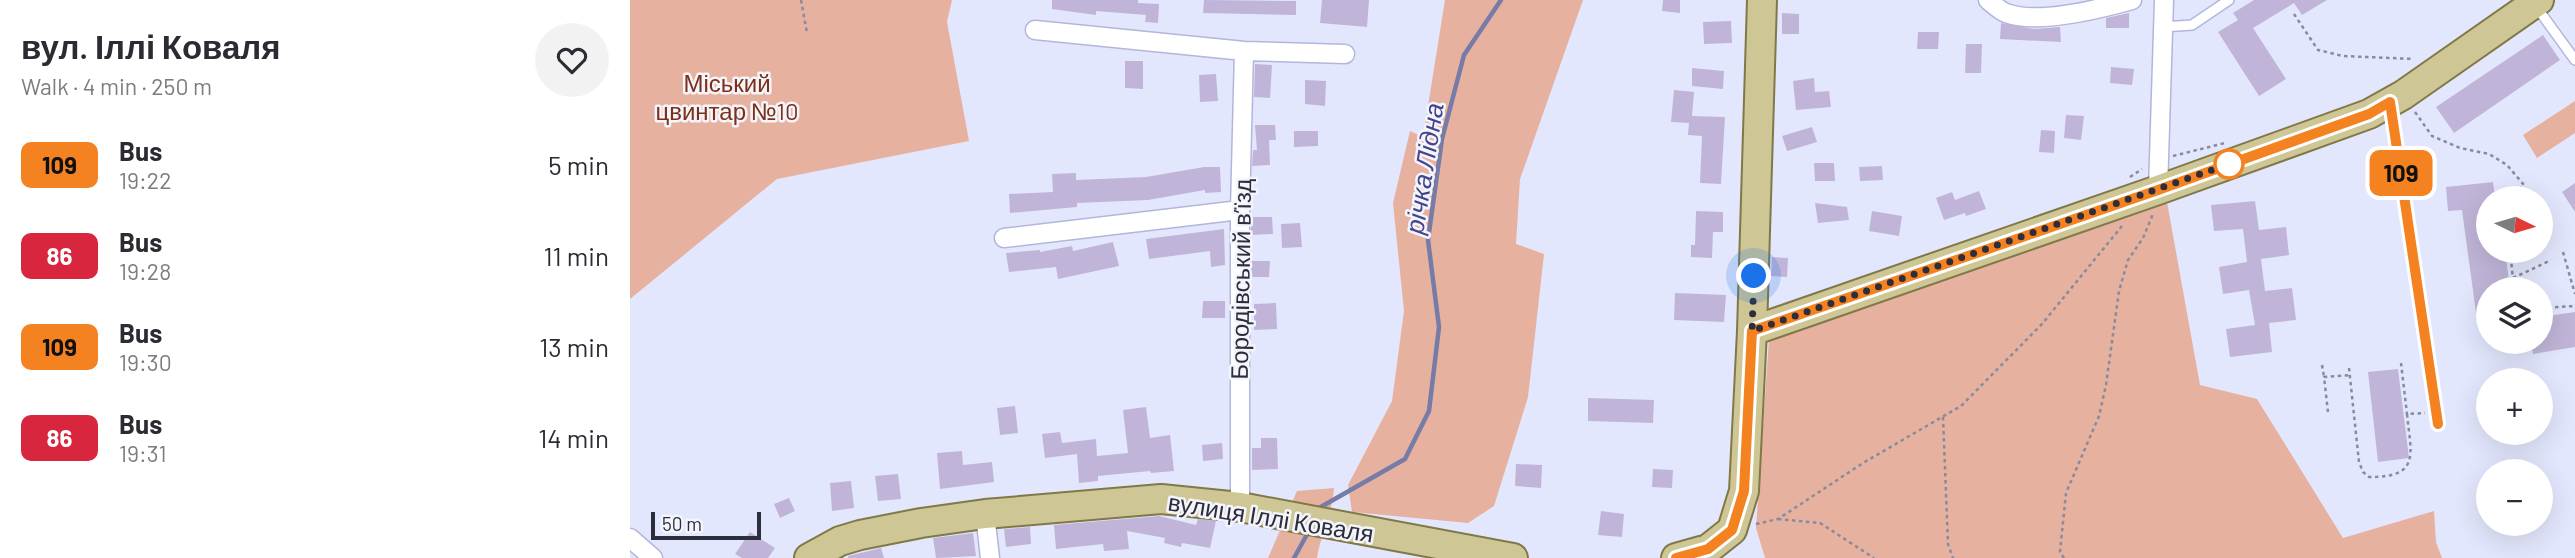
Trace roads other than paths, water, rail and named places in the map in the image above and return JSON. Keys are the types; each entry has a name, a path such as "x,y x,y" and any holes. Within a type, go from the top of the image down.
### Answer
{"main road":[{"path":"1676,558 1708,549 1732,530 1744,491 1752,331 1762,0"},
{"path":"1752,331 2369,114 2397,98 2537,2"},
{"name":"вулиця Іллі Коваля","path":"809,558 839,541 860,534 921,523 985,514 1161,499 1240,507 1456,553 1513,558"}],"street":[{"path":"1988,0 2006,13 2027,16 2083,13 2133,0"},
{"path":"2158,190 2164,0"},
{"path":"1035,30 1244,51 1345,54"},
{"name":"Бородівський в’їзд","path":"1240,507 1240,210 1244,51"},
{"path":"1004,238 1240,210"},
{"path":"985,514 990,558"},
{"path":"630,538 653,558"}],"lane":[{"path":"2163,27 2192,25 2229,0"},
{"path":"2537,2 2575,60"},
{"path":"2397,98 2438,424"}],"waterway":[{"name":"річка Лідна","path":"1319,508 1405,459 1429,411 1439,327 1428,240 1442,139 1464,55 1501,0"},
{"name":"річка Лідна","path":"1294,558 1310,529"}],"park label":[{"name":"Міський цвинтар №10","path":"727,96"}]}
